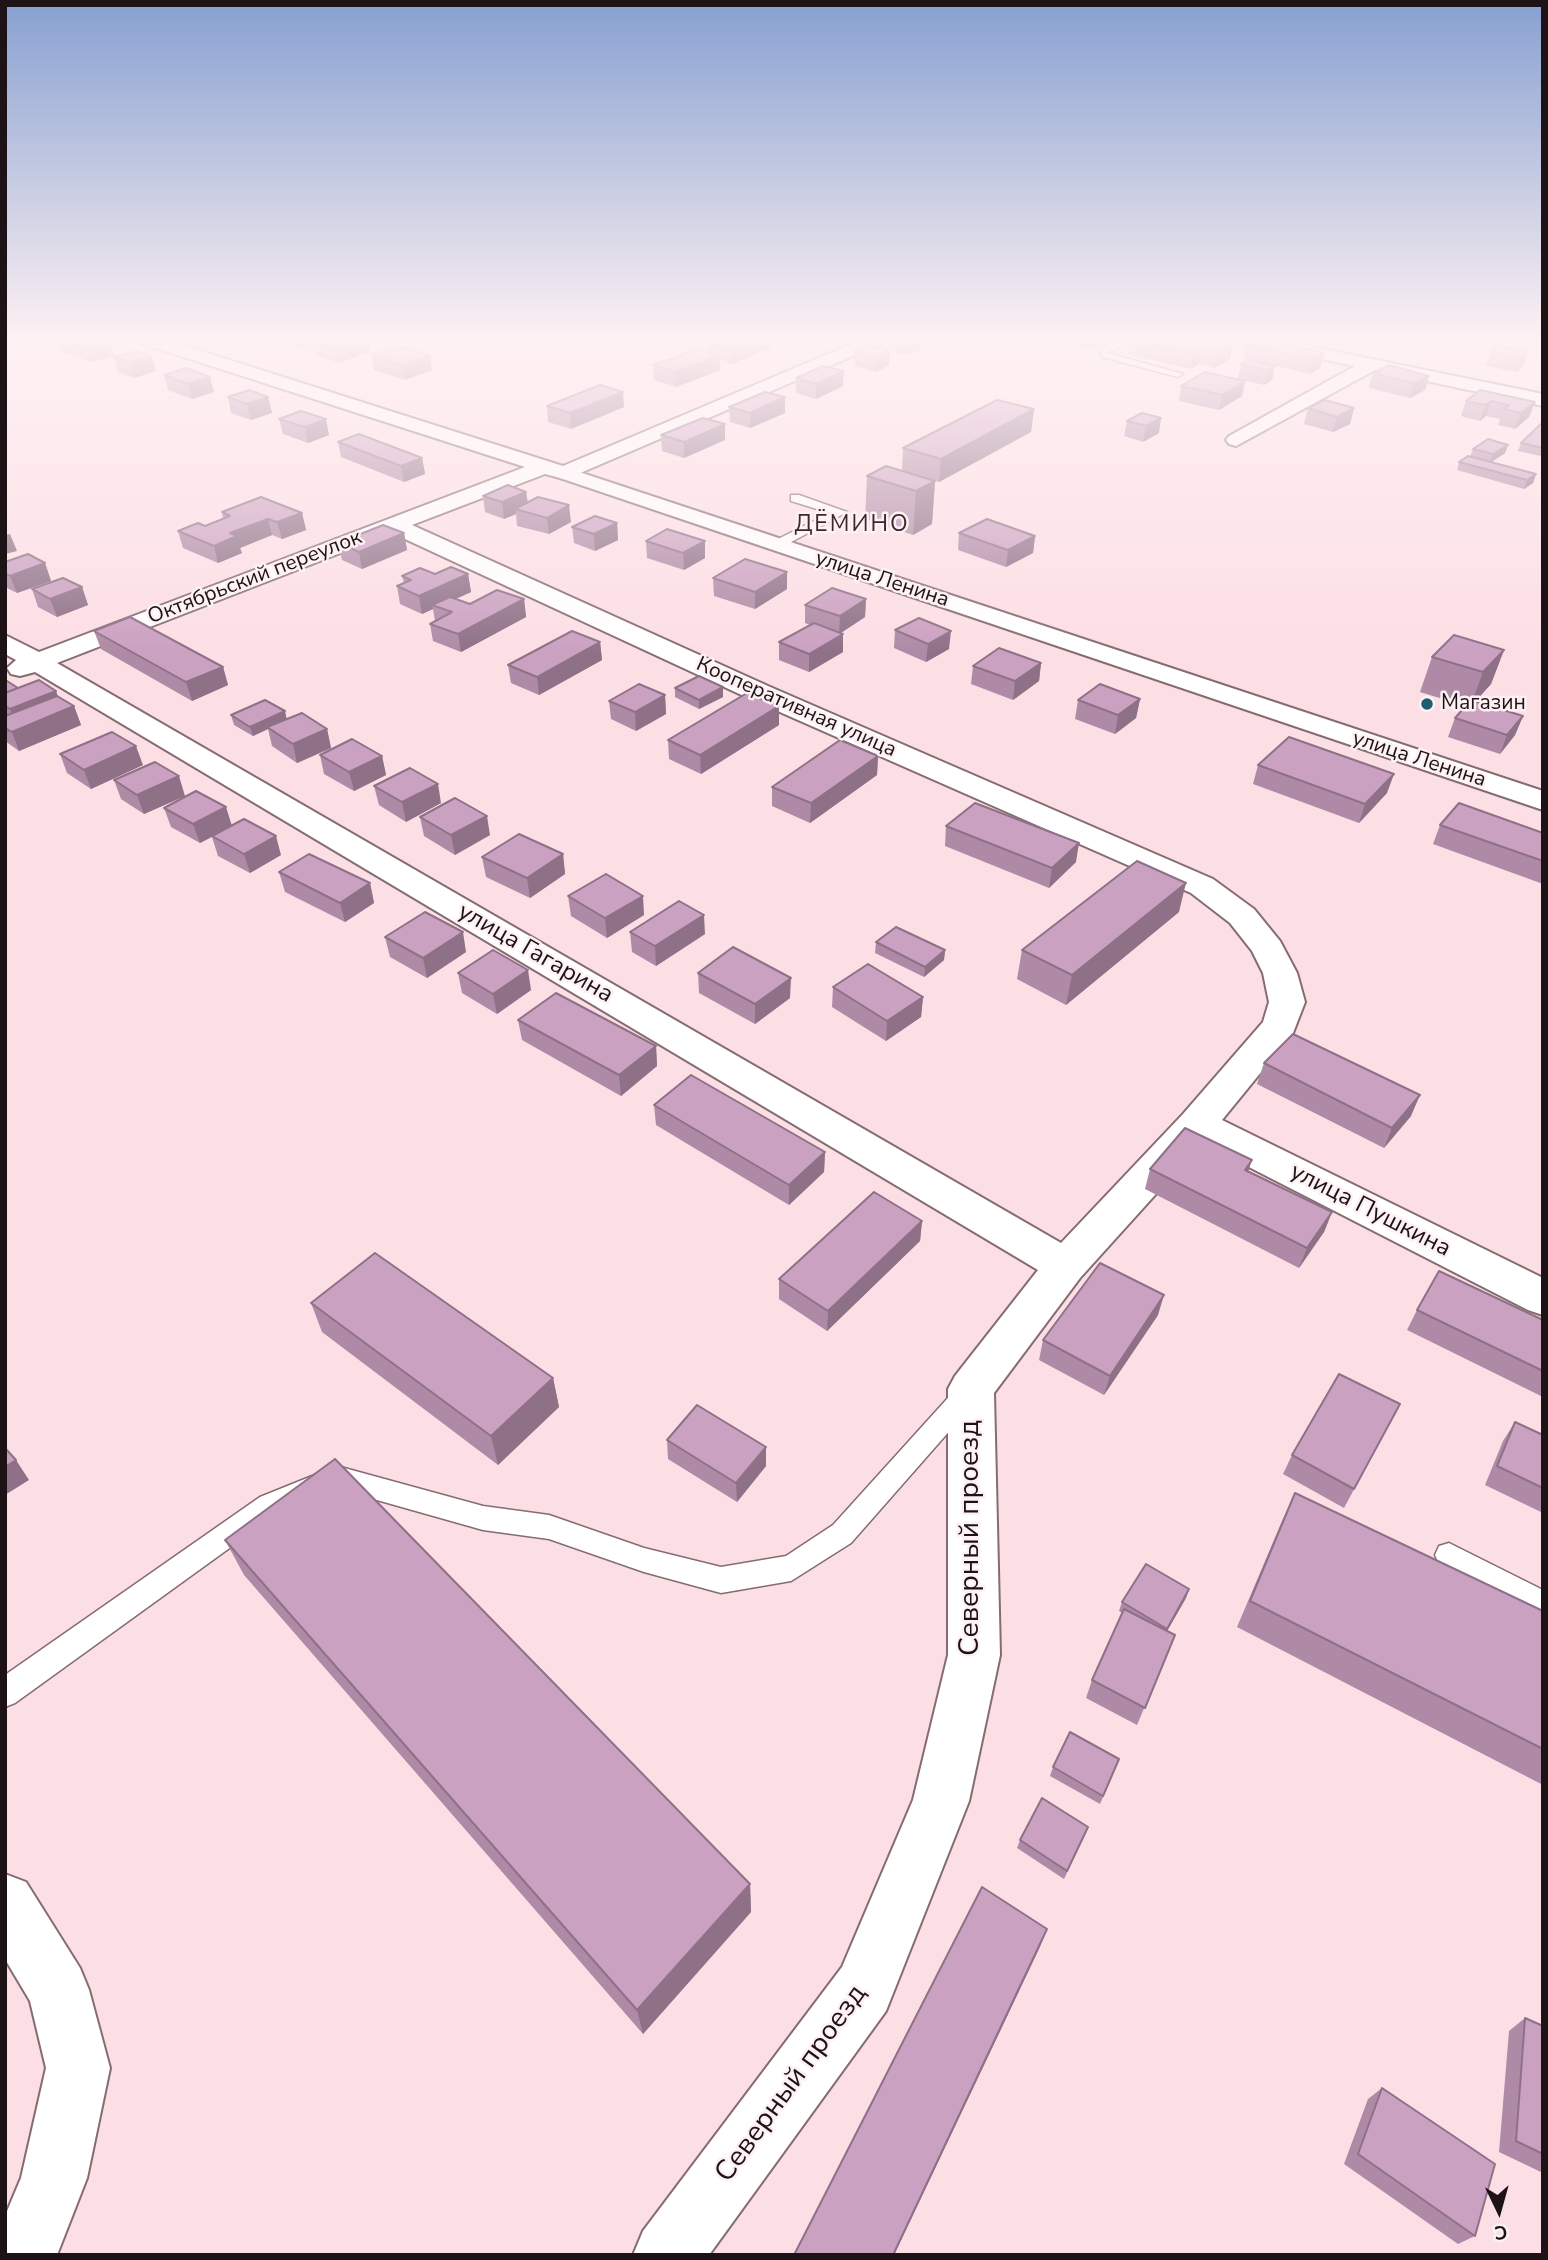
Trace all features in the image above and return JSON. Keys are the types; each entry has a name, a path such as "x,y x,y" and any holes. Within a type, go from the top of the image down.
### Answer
{"street":[{"name":"улица Ленина","path":"468,442 1543,801"},
{"name":"Октябрьский переулок","path":"5,674 393,525 554,470 622,442"},
{"name":"Кооперативная улица","path":"393,525 758,692 1202,886"},
{"name":"улица Гагарина","path":"5,643 1065,1266"},
{"name":"Северный проезд","path":"667,2255 864,1989 941,1801 974,1655 971,1389 1065,1266 1197,1124 1280,1025 1287,1002 1280,973 1268,948 1242,916 1202,886"},
{"name":"улица Пушкина","path":"1197,1124 1543,1298"},
{"path":"5,1903 58,1990 78,2068 54,2178 23,2255"}],"lane":[{"path":"776,545 841,512 795,498"},
{"path":"5,1693 269,1505 337,1477 483,1518 549,1527 644,1560 721,1580 791,1568 842,1534 971,1389"},
{"path":"1449,1555 1543,1604"}],"building":[{"path":"339,442 381,442 422,458 401,466"},
{"path":"914,442 972,442 941,459 903,448"},
{"path":"1483,442 1508,445 1493,454 1473,449"},
{"path":"1543,442 1543,448 1521,443"},
{"path":"1468,456 1536,474 1527,480 1459,462"},
{"path":"886,466 935,481 916,491 867,476"},
{"path":"508,485 526,492 502,502 483,496"},
{"path":"261,497 302,513 277,522 268,519 230,533 237,536 214,546 178,531 198,523 205,526 230,516 222,512"},
{"path":"538,497 569,505 547,518 515,509"},
{"path":"595,516 617,523 594,534 572,527"},
{"path":"987,519 1035,536 1008,550 959,533"},
{"path":"383,525 404,533 359,552 338,543"},
{"path":"667,529 705,541 683,553 646,541"},
{"path":"28,554 45,563 10,576 5,573 5,562"},
{"path":"745,559 787,572 755,592 713,578"},
{"path":"451,567 468,574 419,596 397,586 411,580 402,576 420,568 435,574"},
{"path":"63,578 82,587 50,599 32,589"},
{"path":"832,588 866,599 840,616 805,605"},
{"path":"497,590 524,599 458,634 430,624 452,612 432,605 450,597 470,604"},
{"path":"130,617 223,667 186,682 94,631"},
{"path":"919,618 951,631 928,644 895,630"},
{"path":"814,623 843,634 809,654 779,642"},
{"path":"572,631 600,642 537,677 508,665"},
{"path":"1454,635 1504,650 1483,672 1432,657"},
{"path":"999,648 1041,663 1015,681 973,666"},
{"path":"699,676 723,687 699,700 675,688"},
{"path":"39,680 56,691 10,709 5,706 5,693"},
{"path":"7,681 18,688 5,693"},
{"path":"639,684 665,695 635,712 609,701"},
{"path":"1100,684 1140,699 1118,715 1078,700"},
{"path":"747,693 779,706 700,755 668,740"},
{"path":"57,696 74,706 12,732 5,728 5,716"},
{"path":"265,700 285,711 250,727 231,715"},
{"path":"1471,700 1523,716 1507,735 1455,718"},
{"path":"302,713 327,729 293,744 267,727"},
{"path":"112,732 136,746 84,770 60,754"},
{"path":"1289,737 1394,774 1365,804 1258,765"},
{"path":"352,739 382,756 349,772 320,755"},
{"path":"840,740 878,756 811,803 772,787"},
{"path":"155,762 179,776 137,795 114,780"},
{"path":"410,768 438,784 402,802 374,786"},
{"path":"196,791 226,807 193,824 164,808"},
{"path":"455,798 487,816 451,835 420,817"},
{"path":"975,803 1079,843 1052,868 946,826"},
{"path":"1459,803 1543,833 1543,861 1440,825"},
{"path":"244,819 276,836 244,854 212,836"},
{"path":"519,834 563,854 527,878 482,857"},
{"path":"309,854 370,883 340,903 279,872"},
{"path":"1137,861 1186,883 1072,975 1022,950"},
{"path":"606,874 643,896 605,918 568,896"},
{"path":"679,901 704,915 655,946 630,932"},
{"path":"425,912 463,932 423,958 385,937"},
{"path":"896,927 945,950 925,967 876,942"},
{"path":"733,947 791,978 755,1004 698,973"},
{"path":"493,950 528,970 493,994 458,973"},
{"path":"868,964 923,997 887,1021 833,987"},
{"path":"556,993 656,1046 619,1075 518,1020"},
{"path":"1293,1034 1420,1095 1392,1128 1264,1063"},
{"path":"691,1075 825,1152 789,1185 654,1105"},
{"path":"1185,1128 1252,1160 1245,1170 1332,1212 1307,1248 1150,1169"},
{"path":"874,1192 922,1221 828,1311 779,1279"},
{"path":"375,1253 553,1378 491,1436 311,1303"},
{"path":"1100,1263 1164,1295 1110,1376 1043,1340"},
{"path":"1439,1271 1543,1320 1543,1371 1417,1310"},
{"path":"1339,1374 1400,1404 1354,1489 1292,1455"},
{"path":"697,1405 766,1447 736,1483 667,1440"},
{"path":"1515,1422 1543,1435 1543,1488 1497,1466"},
{"path":"5,1448 16,1460 5,1467"},
{"path":"335,1459 750,1884 637,2010 225,1540"},
{"path":"1295,1493 1543,1611 1543,1749 1250,1601"},
{"path":"1146,1564 1189,1589 1167,1629 1122,1602"},
{"path":"1124,1609 1175,1635 1145,1708 1092,1680"},
{"path":"1070,1732 1119,1759 1103,1796 1053,1767"},
{"path":"1042,1798 1088,1827 1067,1871 1020,1840"},
{"path":"982,1887 1047,1929 893,2255 794,2255"},
{"path":"1525,2018 1543,2026 1543,2154 1516,2141"},
{"path":"1382,2088 1495,2164 1475,2236 1358,2154"}],"place":[{"name":"Магазин","path":"1427,704"}],"district":[{"name":"ДЁМИНО","path":"852,525"}]}
